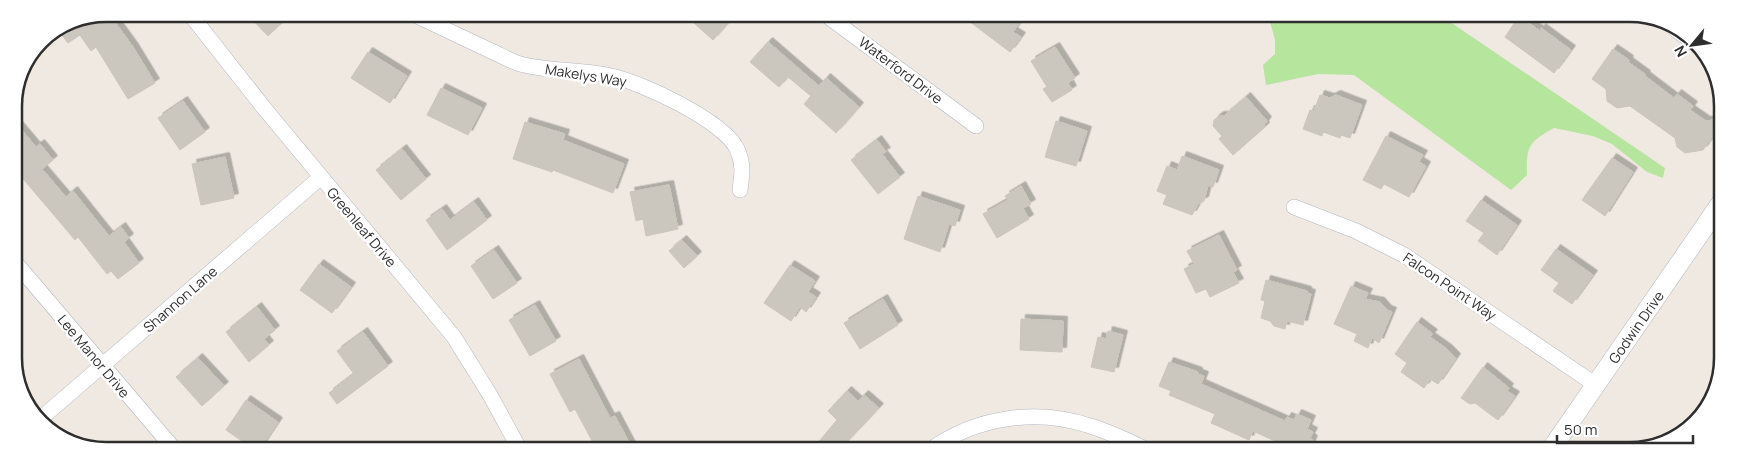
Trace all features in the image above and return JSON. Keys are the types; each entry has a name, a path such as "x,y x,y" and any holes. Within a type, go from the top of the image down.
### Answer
{"street":[{"name":"Greenleaf Drive","path":"196,22 264,108 454,337 490,395 516,442"},
{"name":"Makelys Way","path":"430,22 519,63 547,69 610,76 638,83 662,94 727,135 736,148 742,162 743,171 740,190"},
{"name":"Waterford Drive","path":"835,22 976,126"},
{"name":"Shannon Lane","path":"45,415 321,177"},
{"name":"Falcon Point Way","path":"1294,207 1356,231 1404,255 1596,385"},
{"name":"Godwin Drive","path":"1556,442 1714,212"},
{"name":"Lee Manor Drive","path":"22,271 167,442"},
{"path":"945,442 971,428 986,423 1021,417 1061,418 1088,425 1130,442"}],"green space":[{"path":"1270,22 1450,22 1665,168 1663,178 1647,172 1612,144 1593,136 1554,128 1534,141 1527,157 1527,175 1511,190 1354,75 1318,74 1266,85 1263,65 1275,54 1275,40"}],"building":[{"path":"115,22 155,83 128,99 96,47 91,51 80,35 68,43 62,36 74,29 90,24"},
{"path":"255,22 283,22 268,36"},
{"path":"693,22 729,22 713,40"},
{"path":"970,22 1019,23 1013,32 1021,37 1010,52"},
{"path":"1515,22 1527,22 1540,31 1541,28 1571,50 1554,73 1505,37"},
{"path":"768,42 819,86 826,78 859,107 836,133 804,104 811,96 788,77 779,87 750,62"},
{"path":"1055,47 1075,78 1068,83 1072,90 1052,102 1043,89 1047,87 1031,61"},
{"path":"1613,49 1674,98 1677,94 1693,106 1690,110 1706,121 1714,120 1714,134 1703,150 1685,153 1677,147 1675,138 1630,106 1617,108 1607,101 1606,89 1592,79"},
{"path":"368,52 407,76 390,103 351,78"},
{"path":"441,88 482,108 468,135 427,115"},
{"path":"1320,95 1330,98 1336,95 1362,105 1350,138 1341,135 1340,138 1323,132 1322,136 1303,129 1310,110 1314,111"},
{"path":"1246,97 1267,121 1264,125 1265,127 1233,155 1219,139 1222,136 1213,126 1214,120 1219,116 1224,116"},
{"path":"183,101 205,132 180,150 158,118"},
{"path":"1056,121 1087,131 1076,166 1045,157"},
{"path":"525,122 565,134 563,140 624,164 613,193 553,170 552,172 513,159"},
{"path":"23,131 36,147 40,144 53,160 42,169 66,197 73,191 109,236 121,227 129,238 124,242 139,263 118,279 111,271 107,274 78,237 75,240 23,178"},
{"path":"1386,136 1423,155 1419,162 1426,166 1409,197 1384,184 1381,189 1363,180"},
{"path":"877,140 886,152 882,154 900,177 878,194 851,160"},
{"path":"402,149 426,179 401,200 376,170"},
{"path":"1182,156 1219,170 1213,187 1208,185 1204,201 1198,204 1192,215 1163,204 1167,195 1157,191 1167,166 1177,170"},
{"path":"225,157 234,198 201,205 192,164"},
{"path":"1612,158 1633,172 1605,216 1582,200"},
{"path":"669,185 678,229 646,236 643,219 636,221 630,192"},
{"path":"1021,186 1031,204 1023,208 1029,219 997,238 983,214 1008,200 1005,196"},
{"path":"918,196 960,210 955,226 949,224 940,252 904,239"},
{"path":"1481,200 1517,225 1497,255 1478,241 1484,233 1466,221"},
{"path":"474,202 487,220 447,250 426,220 442,209 450,220"},
{"path":"1219,235 1237,270 1233,272 1239,283 1210,297 1206,289 1196,293 1184,269 1194,264 1187,251"},
{"path":"682,240 697,256 684,268 669,251"},
{"path":"1556,249 1593,275 1572,304 1553,291 1559,283 1541,270"},
{"path":"494,250 517,283 493,299 471,266"},
{"path":"319,264 351,287 332,313 300,290"},
{"path":"790,265 815,281 808,292 816,297 806,312 800,307 791,321 764,303"},
{"path":"1266,280 1307,291 1307,293 1311,294 1303,325 1287,321 1285,329 1274,326 1270,321 1261,318 1265,301 1261,300"},
{"path":"1351,286 1368,293 1365,299 1380,302 1387,310 1392,312 1379,343 1372,338 1368,348 1354,341 1357,334 1334,324"},
{"path":"883,299 898,325 860,349 844,323"},
{"path":"535,305 556,341 530,356 509,320"},
{"path":"257,307 275,330 264,339 269,345 249,362 226,332"},
{"path":"1021,319 1063,321 1062,352 1020,350"},
{"path":"1417,322 1433,334 1430,337 1456,358 1438,384 1430,379 1424,388 1401,372 1407,363 1395,354"},
{"path":"1108,331 1123,335 1114,372 1091,367 1098,337 1106,339"},
{"path":"363,332 388,366 337,404 329,393 354,374 337,351"},
{"path":"198,358 224,386 202,406 176,377"},
{"path":"579,359 610,418 615,416 629,442 593,442 575,409 570,412 550,374"},
{"path":"1169,362 1198,372 1198,374 1204,376 1201,384 1285,421 1287,417 1294,420 1297,414 1311,420 1307,429 1313,432 1310,438 1313,440 1312,442 1277,442 1253,431 1249,440 1211,423 1215,414 1169,395 1171,391 1159,386"},
{"path":"1483,367 1509,388 1507,391 1515,396 1498,420 1475,403 1470,404 1461,398"},
{"path":"847,391 858,401 864,395 879,408 847,442 819,442 837,420 828,411"},
{"path":"246,400 278,422 264,442 243,442 226,430"}]}
